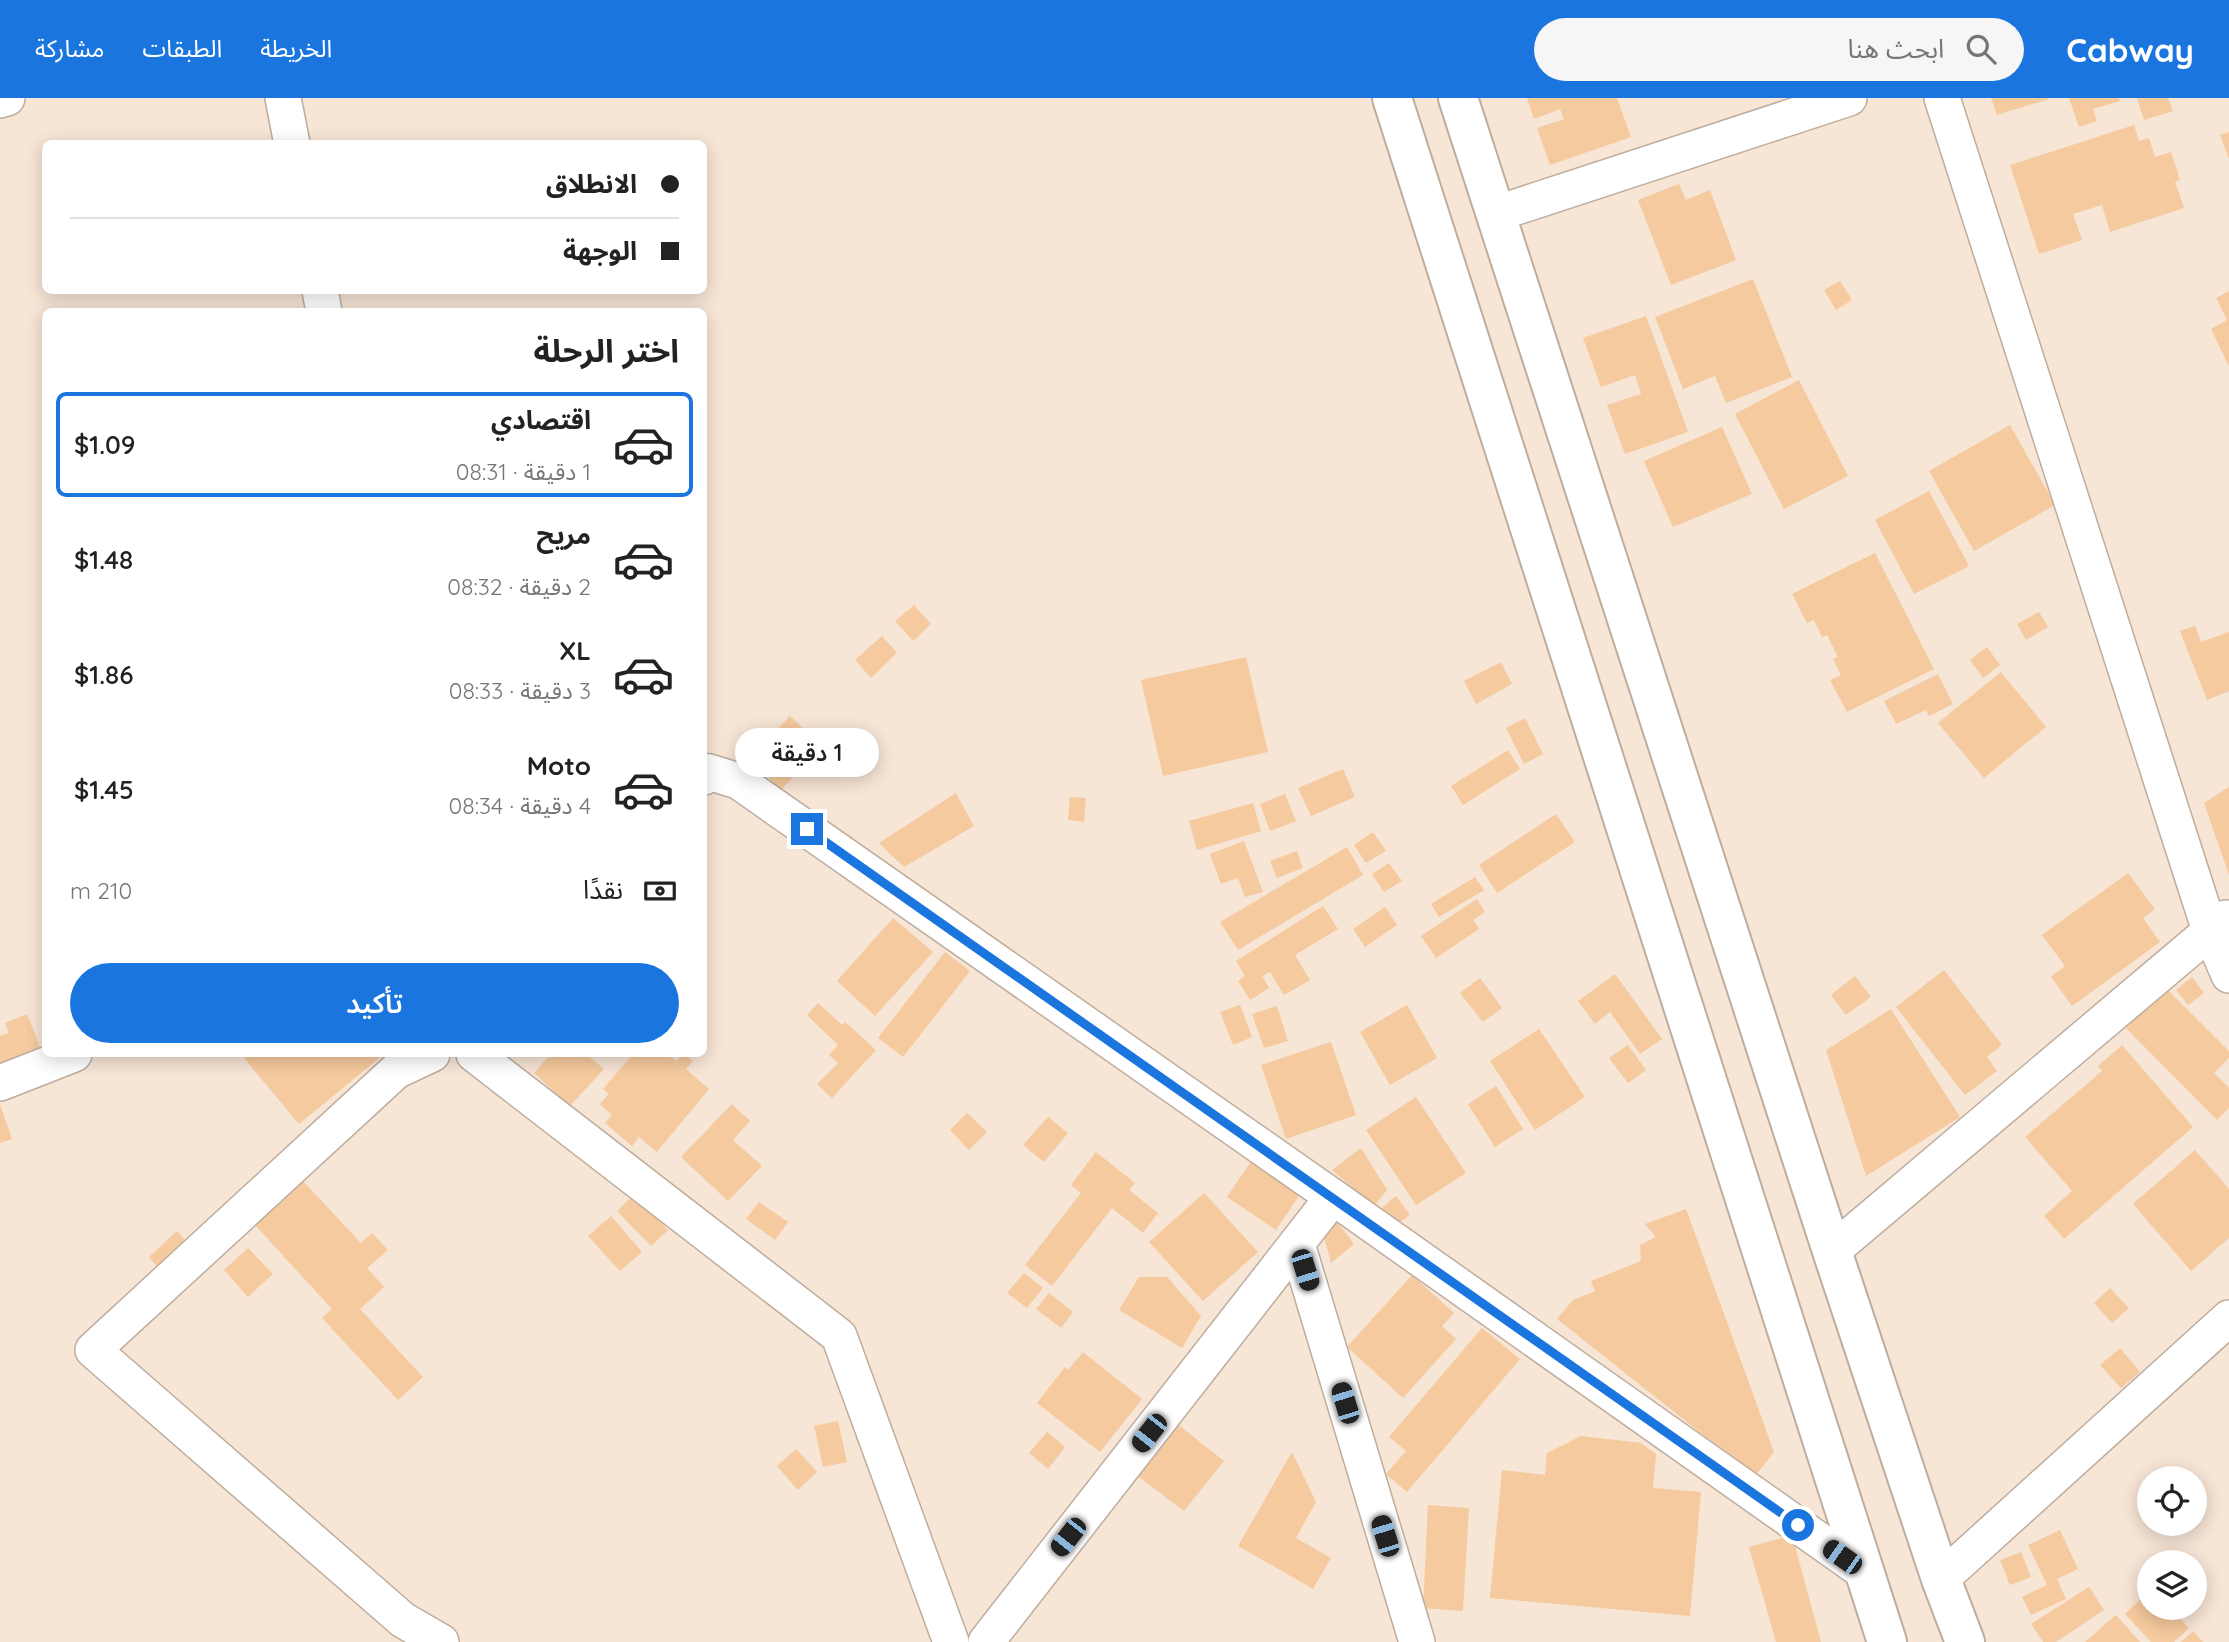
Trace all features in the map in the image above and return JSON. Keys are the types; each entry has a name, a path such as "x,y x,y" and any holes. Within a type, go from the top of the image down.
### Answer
{"street":[{"path":"0,100 6,98"},
{"path":"283,98 291,140"},
{"path":"1392,98 1887,1642"},
{"path":"1458,98 1832,1251 1941,1579 1965,1642"},
{"path":"1495,214 1849,98"},
{"path":"1942,98 2219,923 2229,975"},
{"path":"707,774 709,772 738,781 1864,1572"},
{"path":"1832,1251 2219,923"},
{"path":"0,1083 66,1057"},
{"path":"426,1057 396,1072 93,1350 403,1620 441,1642"},
{"path":"478,1057 839,1336 951,1642"},
{"path":"986,1642 1333,1197"},
{"path":"1297,1244 1417,1642"},
{"path":"1941,1579 2229,1318"}],"building":[{"path":"1527,98 1617,98 1631,137 1550,165 1537,128 1564,119 1560,109 1534,119"},
{"path":"1991,98 2049,98 2049,99 1997,115"},
{"path":"2069,98 2119,98 2120,101 2093,109 2097,121 2079,127"},
{"path":"2137,98 2168,98 2173,111 2144,120"},
{"path":"2134,125 2139,141 2149,138 2155,157 2171,152 2180,180 2175,182 2184,208 2110,232 2102,205 2073,214 2082,240 2039,254 2010,165"},
{"path":"2229,132 2229,159 2220,135"},
{"path":"1679,184 1686,200 1710,190 1736,260 1671,285 1638,200"},
{"path":"1753,279 1792,377 1726,403 1715,376 1683,389 1655,317"},
{"path":"1840,281 1852,300 1836,310 1824,290"},
{"path":"2229,291 2229,366 2211,329 2227,320 2216,298"},
{"path":"1646,316 1688,432 1625,454 1607,405 1641,394 1635,375 1601,387 1583,338"},
{"path":"1799,380 1848,476 1784,509 1735,414"},
{"path":"2010,425 2055,505 1974,551 1929,471"},
{"path":"1722,427 1752,494 1673,527 1644,461"},
{"path":"1929,491 1969,566 1914,594 1875,520"},
{"path":"1875,553 1934,669 1847,712 1830,680 1841,675 1833,659 1838,657 1827,635 1822,637 1814,620 1807,623 1792,594"},
{"path":"914,605 931,624 913,641 895,621"},
{"path":"2039,612 2048,627 2026,640 2017,624"},
{"path":"2195,626 2201,642 2229,632 2229,691 2207,700 2180,631"},
{"path":"882,636 897,653 871,678 855,660"},
{"path":"1987,647 2000,665 1983,678 1970,660"},
{"path":"1246,657 1268,752 1163,776 1141,680"},
{"path":"1501,662 1512,684 1476,704 1464,681"},
{"path":"2001,672 2046,727 1984,778 1938,723"},
{"path":"1938,674 1953,704 1929,716 1926,710 1896,724 1884,701"},
{"path":"790,716 822,747 781,790 749,758"},
{"path":"1525,718 1543,754 1524,764 1506,728"},
{"path":"1508,750 1520,769 1463,805 1451,786"},
{"path":"1343,769 1355,797 1311,816 1298,788"},
{"path":"2229,787 2229,875 2204,803"},
{"path":"956,793 974,826 904,867 879,843"},
{"path":"1285,794 1296,821 1270,831 1260,804"},
{"path":"1070,797 1086,798 1084,822 1068,820"},
{"path":"1253,803 1261,831 1197,850 1189,821"},
{"path":"1556,814 1575,842 1497,893 1479,865"},
{"path":"1373,832 1386,851 1366,863 1354,845"},
{"path":"1244,841 1263,892 1245,897 1238,878 1221,884 1210,854"},
{"path":"1347,847 1363,875 1238,950 1220,922"},
{"path":"1297,851 1303,868 1277,878 1270,861"},
{"path":"1389,863 1402,881 1384,892 1372,874"},
{"path":"2128,873 2155,909 2143,918 2160,942 2072,1006 2051,977 2065,966 2042,935"},
{"path":"1475,877 1484,890 1439,917 1431,904"},
{"path":"1477,899 1485,912 1473,920 1479,929 1436,958 1421,936"},
{"path":"1323,906 1338,929 1295,955 1310,980 1284,995 1270,972 1262,976 1269,988 1250,1000 1238,981 1245,976 1236,961"},
{"path":"1385,907 1397,925 1365,947 1353,929"},
{"path":"893,918 933,952 875,1016 837,981"},
{"path":"945,952 970,971 903,1057 878,1038"},
{"path":"1944,970 2002,1045 1987,1057 1997,1071 1965,1095 1896,1007"},
{"path":"1615,974 1662,1039 1640,1054 1610,1012 1595,1024 1578,1001"},
{"path":"1855,976 1871,997 1846,1015 1831,995"},
{"path":"2192,977 2204,993 2188,1005 2176,990"},
{"path":"1480,978 1502,1008 1483,1022 1460,993"},
{"path":"2166,988 2229,1051 2229,1058 2214,1073 2229,1088 2229,1108 2217,1120 2126,1028"},
{"path":"818,1003 842,1025 845,1022 876,1050 832,1098 817,1084 838,1063 829,1055 838,1045 807,1015"},
{"path":"1240,1005 1252,1037 1233,1045 1220,1012"},
{"path":"1407,1005 1437,1058 1390,1085 1360,1032"},
{"path":"1277,1006 1288,1041 1264,1048 1252,1014"},
{"path":"1891,1009 1960,1117 1866,1176 1826,1050"},
{"path":"27,1014 40,1047 0,1063 0,1036 9,1033 5,1023"},
{"path":"1539,1029 1585,1097 1535,1130 1490,1061"},
{"path":"1331,1042 1356,1115 1286,1139 1261,1065"},
{"path":"1628,1045 1646,1070 1628,1083 1609,1058"},
{"path":"2122,1045 2193,1127 2064,1239 2044,1216 2072,1191 2025,1137 2102,1071 2098,1066"},
{"path":"246,1057 380,1057 299,1124"},
{"path":"548,1057 590,1057 604,1069 570,1106 534,1073"},
{"path":"630,1057 671,1057 676,1061 681,1057 688,1057 693,1061 686,1069 709,1089 657,1152 639,1137 632,1146 605,1123 612,1115 600,1104 609,1094 603,1089"},
{"path":"1496,1086 1523,1129 1495,1147 1468,1104"},
{"path":"1416,1097 1466,1173 1416,1205 1366,1130"},
{"path":"0,1104 12,1139 0,1143"},
{"path":"732,1104 750,1121 733,1140 762,1166 728,1201 681,1157"},
{"path":"967,1113 987,1132 969,1150 950,1130"},
{"path":"1048,1117 1068,1133 1044,1162 1023,1145"},
{"path":"1361,1148 1387,1190 1374,1206 1332,1170"},
{"path":"2195,1150 2229,1189 2229,1238 2191,1271 2133,1204"},
{"path":"1096,1152 1135,1183 1129,1190 1158,1213 1143,1233 1112,1208 1052,1286 1025,1265 1081,1193 1071,1185"},
{"path":"1252,1160 1301,1193 1276,1230 1227,1197"},
{"path":"301,1179 361,1243 372,1233 388,1250 367,1268 384,1287 360,1309 423,1377 398,1400 322,1318 332,1309 253,1223"},
{"path":"1204,1193 1258,1252 1203,1301 1149,1242"},
{"path":"634,1195 668,1230 651,1246 617,1211"},
{"path":"1396,1196 1410,1215 1391,1229 1377,1212"},
{"path":"759,1202 788,1222 775,1240 746,1219"},
{"path":"1686,1209 1774,1452 1755,1476 1557,1319 1573,1300 1595,1291 1591,1281 1641,1261 1640,1245 1656,1237 1645,1224"},
{"path":"611,1216 642,1252 620,1271 588,1236"},
{"path":"1337,1222 1354,1244 1331,1263 1323,1233"},
{"path":"177,1231 189,1245 161,1271 149,1257"},
{"path":"248,1248 273,1274 248,1297 224,1270"},
{"path":"1024,1273 1043,1288 1027,1308 1007,1293"},
{"path":"1412,1275 1454,1313 1442,1326 1456,1339 1403,1398 1347,1347"},
{"path":"1139,1277 1167,1277 1201,1316 1182,1348 1119,1310"},
{"path":"2110,1288 2129,1308 2112,1323 2094,1303"},
{"path":"1049,1293 1073,1312 1061,1328 1036,1309"},
{"path":"1482,1328 1520,1359 1407,1492 1386,1474 1406,1451 1389,1437"},
{"path":"2120,1348 2140,1372 2121,1388 2100,1365"},
{"path":"1083,1352 1142,1399 1100,1452 1037,1403 1065,1367 1068,1370"},
{"path":"838,1421 847,1462 823,1467 814,1426"},
{"path":"1176,1423 1224,1461 1184,1511 1135,1474"},
{"path":"1047,1432 1065,1447 1048,1469 1029,1453"},
{"path":"1581,1436 1641,1443 1656,1454 1653,1488 1701,1492 1690,1616 1490,1598 1502,1470 1545,1475 1547,1453"},
{"path":"796,1449 817,1472 798,1490 777,1466"},
{"path":"1292,1452 1316,1502 1296,1538 1331,1558 1313,1589 1238,1546"},
{"path":"1428,1505 1469,1508 1463,1611 1423,1608"},
{"path":"2060,1530 2078,1569 2057,1579 2066,1599 2031,1615 2022,1597 2047,1585 2028,1545"},
{"path":"1792,1535 1821,1642 1776,1642 1749,1547"},
{"path":"2021,1552 2031,1577 2010,1585 2000,1560"},
{"path":"2089,1587 2104,1610 2056,1642 2043,1642 2031,1624"},
{"path":"2137,1602 2137,1620 2181,1620 2189,1628 2174,1642 2151,1642 2125,1614"},
{"path":"2116,1615 2140,1642 2085,1642"},
{"path":"2193,1631 2203,1642 2181,1642"}],"route":[{"path":"807,829 1798,1525"}]}
